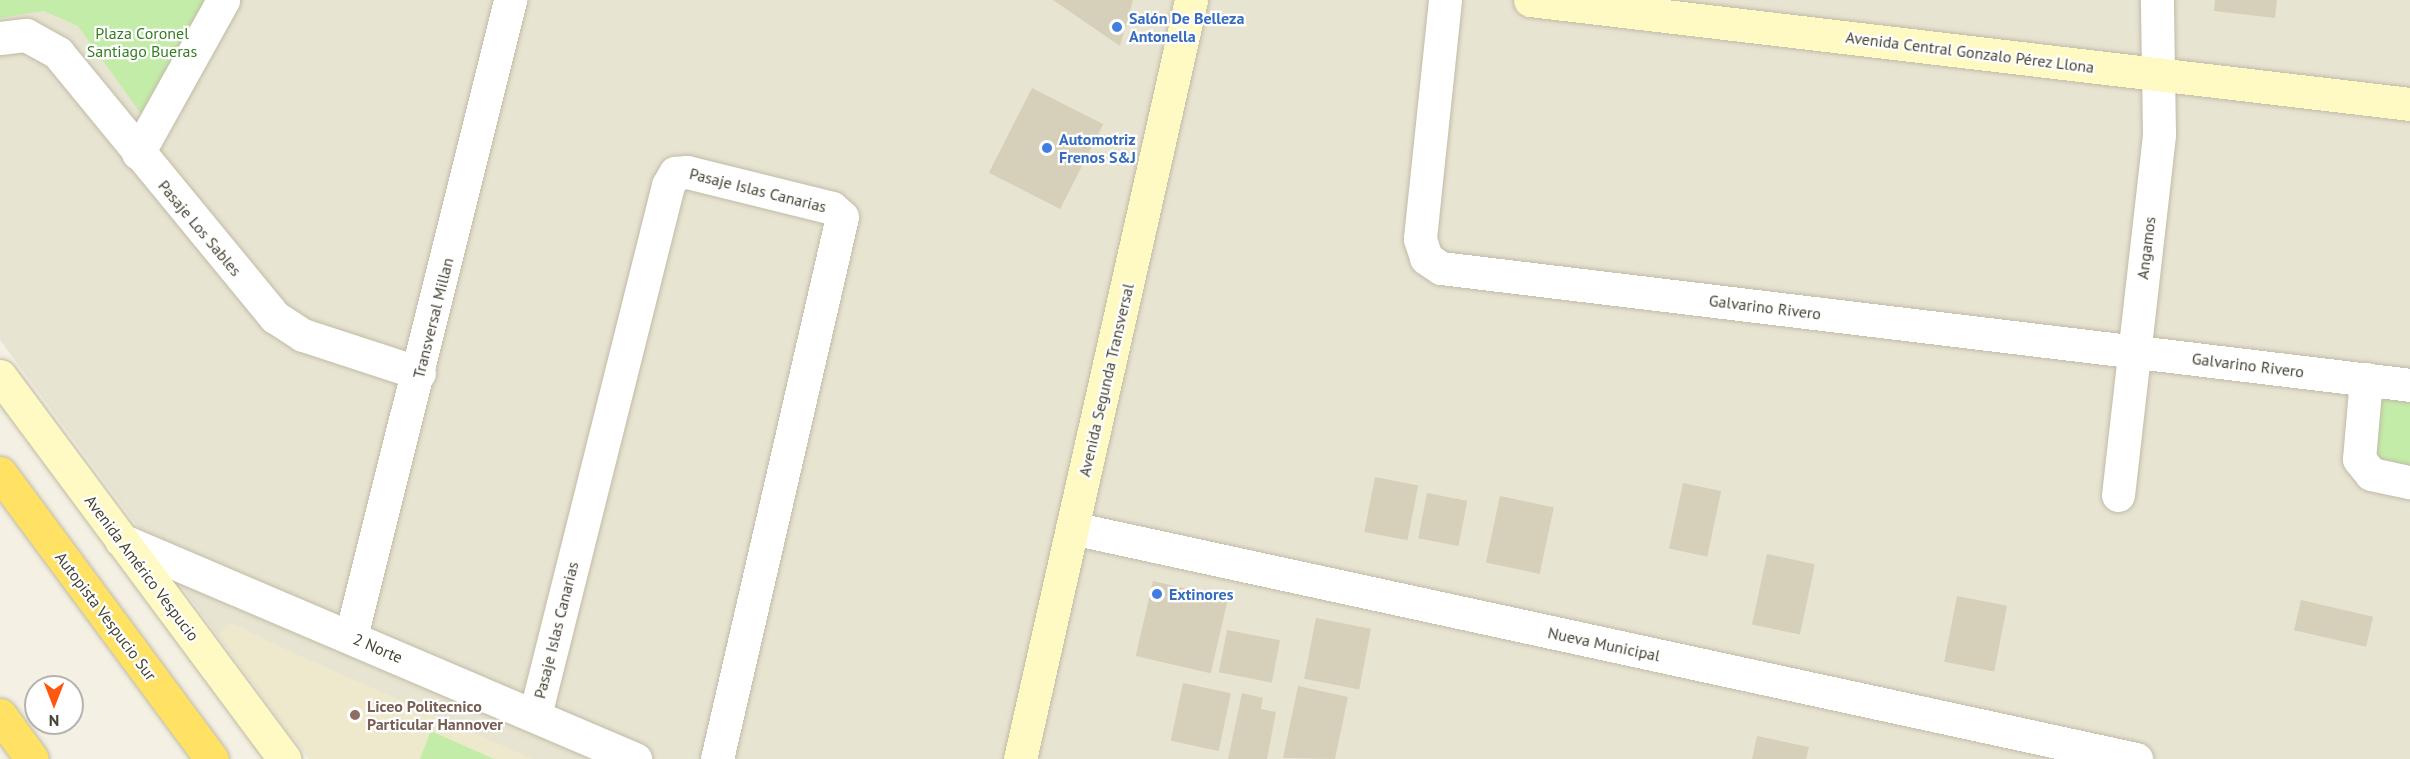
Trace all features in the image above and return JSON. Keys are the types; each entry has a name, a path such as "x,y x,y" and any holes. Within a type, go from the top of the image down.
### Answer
{"highway":[{"name":"Autopista Vespucio Sur","path":"0,473 212,759"},
{"path":"0,715 32,759"}],"main road":[{"name":"Avenida Segunda Transversal","path":"1020,759 1191,0"},
{"name":"Avenida Central Gonzalo Pérez Llona","path":"1530,0 2410,104"},
{"name":"Avenida Américo Vespucio","path":"0,376 284,759"}],"street":[{"path":"138,153 223,0"},
{"name":"Transversal Millan","path":"351,636 419,373 510,0"},
{"name":"Galvarino Rivero","path":"1445,0 1420,239 1433,264 1462,271 2410,385"},
{"name":"Angamos","path":"2118,495 2159,134 2157,0"},
{"name":"Pasaje Los Sables","path":"0,38 26,35 49,44 275,317 303,335 419,373"},
{"name":"Pasaje Islas Canarias","path":"535,716 668,185 675,173 687,172 832,208 842,217 717,759"},
{"path":"2366,379 2359,459 2371,474 2410,482"},
{"name":"Nueva Municipal","path":"1072,528 2136,759"},
{"name":"2 Norte","path":"120,540 351,636 635,759"}],"shaded area":[{"path":"0,0 2410,0 2410,759 309,759 0,340"},
{"name":"Liceo Politecnico Particular Hannover","path":"232,623 280,647 532,759 309,759 218,635"}],"green space":[{"name":"Plaza Coronel Santiago Bueras","path":"0,0 214,0 147,122 78,26 44,11 0,18"},
{"path":"2396,390 2410,392 2410,472 2383,468 2372,453 2377,401"},
{"path":"431,731 494,759 420,759"}],"building":[{"path":"1053,0 1133,0 1120,46"},
{"path":"2215,0 2277,0 2275,18 2214,11"},
{"name":"Automotriz Frenos S&J","path":"1032,88 1103,124 1060,209 989,173"},
{"path":"1375,477 1418,485 1408,540 1364,532"},
{"path":"1683,483 1721,491 1707,557 1669,549"},
{"path":"1427,493 1467,501 1458,546 1418,538"},
{"path":"1500,496 1554,507 1540,574 1486,563"},
{"path":"1767,554 1815,564 1800,635 1752,624"},
{"path":"1153,581 1228,598 1211,673 1136,656"},
{"path":"1957,596 2007,606 1994,672 1944,662"},
{"path":"2301,600 2373,617 2366,647 2294,630"},
{"path":"1316,618 1371,629 1359,690 1304,679"},
{"path":"1227,630 1280,640 1272,683 1219,672"},
{"path":"1183,683 1231,693 1219,751 1171,741"},
{"path":"1298,686 1348,697 1335,759 1283,758"},
{"path":"1242,693 1263,698 1261,709 1276,712 1267,759 1228,759"},
{"path":"1757,736 1809,747 1806,759 1752,759"}],"place":[{"name":"Salón De Belleza Antonella","path":"1117,27"},
{"name":"Automotriz Frenos S&J","path":"1047,148"},
{"name":"Extinores","path":"1157,594"},
{"name":"Liceo Politecnico Particular Hannover","path":"355,715"}]}
